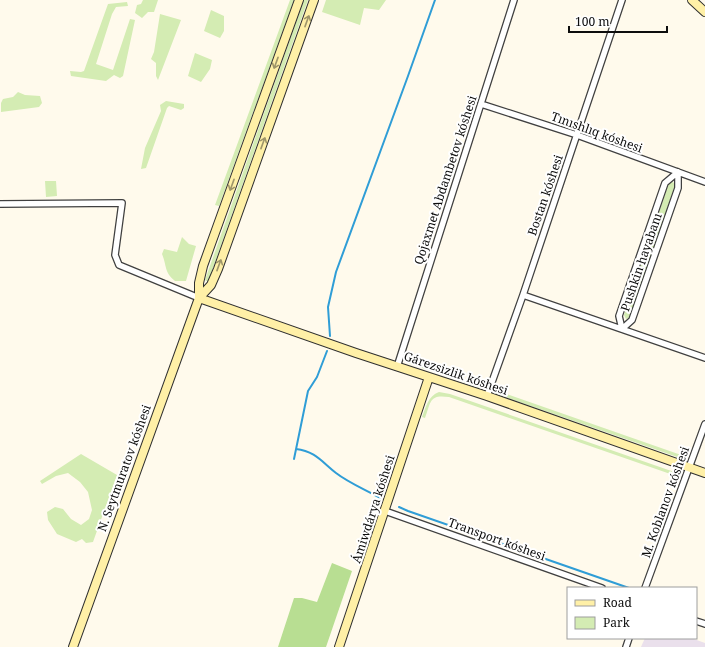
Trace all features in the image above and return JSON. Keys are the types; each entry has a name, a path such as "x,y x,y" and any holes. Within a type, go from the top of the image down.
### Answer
{"street":[{"path":"198,298 199,283 203,266 299,0"},
{"path":"198,298 211,285 218,269 314,0"},
{"name":"Qojaxmet Abdambetov kóshesi","path":"397,367 514,0"},
{"name":"Bostan kóshesi","path":"486,396 523,295 578,135 622,0"},
{"path":"692,0 705,12"},
{"name":"Tınıshlıq kóshesi","path":"481,104 578,135 705,182"},
{"name":"Pushkin hayabanı","path":"678,172 678,188 632,320 622,329 619,316 665,183 678,172"},
{"path":"0,204 122,203 115,256 119,265 198,298"},
{"path":"523,295 705,358"},
{"name":"Gárezsizlik kóshesi","path":"198,298 397,367 486,396 705,473"},
{"name":"N. Seytmuratov kóshesi","path":"73,647 198,298"},
{"name":"Ámiwdárya kóshesi","path":"339,647 429,377"},
{"name":"M. Koblanov kóshesi","path":"645,587 705,424"},
{"name":"Transport kóshesi","path":"385,511 599,587"}],"shaded area":[{"path":"645,639 694,639 705,643 705,647 641,647"}],"green space":[{"path":"143,0 158,0 154,12 148,12 142,18 135,13 137,5 141,4"},
{"path":"290,0 294,0 219,206 215,205"},
{"path":"304,0 308,0 208,282 205,280"},
{"path":"326,0 386,0 379,10 364,8 360,25 322,12"},
{"path":"127,2 128,6 116,7 112,14 96,64 113,70 130,19 135,20 123,76 120,78 114,75 106,81 71,76 70,71 84,71 108,4"},
{"path":"211,10 224,16 224,31 220,38 204,31"},
{"path":"160,14 181,20 158,80 156,76 156,63 151,59 154,52"},
{"path":"195,53 212,60 210,69 201,82 188,76"},
{"path":"18,92 25,95 40,96 42,103 39,107 1,112 1,103 3,99 13,97"},
{"path":"166,101 184,104 184,108 181,110 169,106 167,108 146,168 141,169 145,148 161,111 160,105"},
{"path":"45,181 56,181 57,196 46,197"},
{"path":"673,182 675,185 630,317 626,319 624,315 669,183"},
{"path":"182,237 189,244 196,246 186,281 175,281 167,272 162,254 164,249 177,252"},
{"path":"409,360 481,385 480,388 408,363"},
{"path":"495,390 684,456 683,459 494,393"},
{"path":"439,392 450,394 680,474 679,477 449,397 442,396 434,398 425,418 422,417 432,396"},
{"path":"81,454 117,475 93,542 86,543 82,539 76,542 57,534 48,520 47,512 55,507 63,509 71,519 81,525 89,519 92,510 88,492 80,482 68,473 56,476 42,484 40,481"},
{"path":"332,563 352,571 326,647 278,647 294,598 302,598 317,602"}],"waterway":[{"path":"330,336 328,307 336,272 435,0"},
{"path":"294,459 308,391 317,377 327,351"},
{"path":"296,449 308,452 318,458 341,477 380,498"},
{"path":"399,507 626,587"}]}
